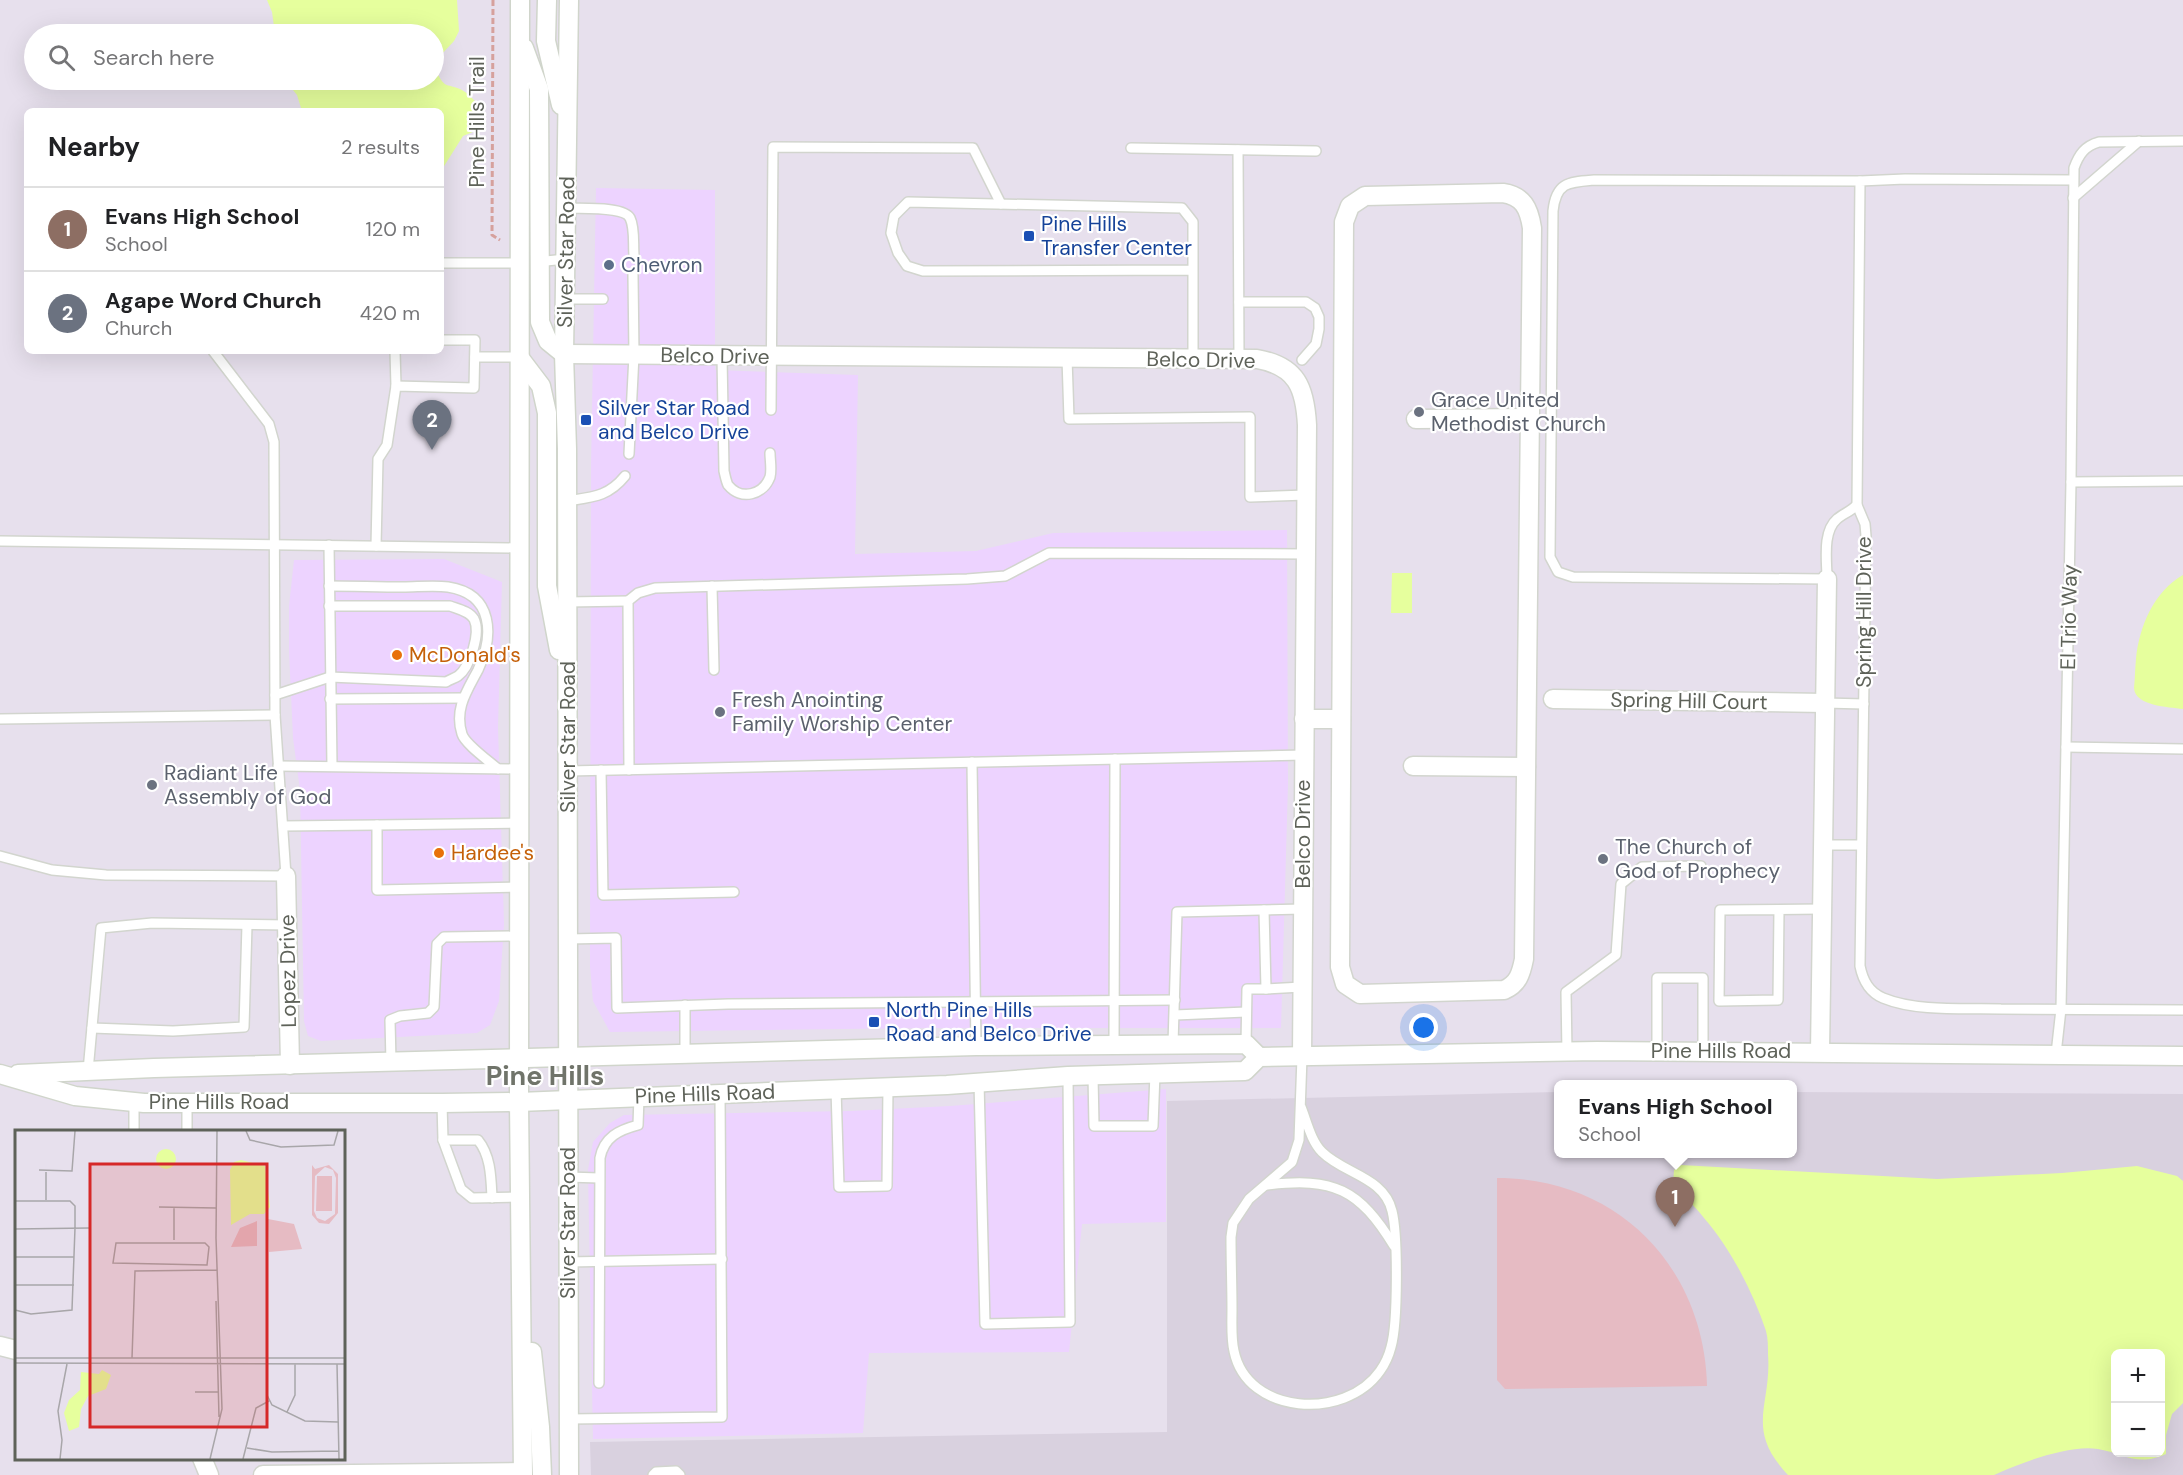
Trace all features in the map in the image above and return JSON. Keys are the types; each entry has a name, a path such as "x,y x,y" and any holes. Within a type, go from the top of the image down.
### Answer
{"main road":[{"path":"263,1475 523,1473 519,1197 520,0"},
{"path":"547,0 546,40 568,136"},
{"name":"Silver Star Road","path":"569,0 564,354 568,693 569,1475"},
{"path":"519,35 539,89 540,322 548,341 564,354"},
{"path":"1503,193 1520,198 1526,206 1532,228 1530,418 1524,959 1519,978 1512,986 1495,992 1360,994 1345,984 1340,967 1344,222 1350,206 1358,199 1374,194 1503,193"},
{"name":"Belco Drive","path":"564,354 1239,359 1270,362 1282,366 1299,383 1306,410 1302,1057"},
{"path":"519,357 541,386 548,413 547,586 568,693"},
{"path":"1416,419 1530,418"},
{"name":"Spring Hill Drive","path":"1820,1052 1827,579"},
{"name":"Spring Hill Court","path":"1553,699 1825,703"},
{"path":"1304,719 1341,719"},
{"path":"1413,766 1526,767"},
{"name":"Lopez Drive","path":"286,876 290,1065"},
{"path":"1246,1044 1259,1057"},
{"name":"Pine Hills Road","path":"2,1075 976,1046 1246,1044"},
{"name":"Pine Hills Road","path":"2,1075 75,1096 134,1102 187,1104 442,1103 720,1094 1068,1076 1245,1071 1259,1057 1657,1051 2183,1056"},
{"path":"520,1243 540,1427 542,1475"},
{"path":"0,1346 15,1350"},
{"path":"203,1460 209,1475"}],"lane":[{"path":"2073,198 2139,141"},
{"name":"El Trio Way","path":"2056,1054 2061,1009 2072,482 2073,180 2077,158 2090,145 2099,142 2183,141"},
{"path":"771,410 772,147 973,148 1001,204"},
{"path":"1131,148 1316,151"},
{"path":"1238,150 1239,359"},
{"path":"1857,505 1836,520 1827,535 1827,579 1574,577 1558,572 1550,557 1550,549 1554,200 1558,191 1564,185 1594,180 2073,180"},
{"name":"Spring Hill Drive","path":"1860,181 1857,505 1865,524 1866,536 1859,956 1862,976 1874,993 1897,1002 1939,1008 2183,1010"},
{"path":"1193,270 923,271 907,266 898,254 891,232 894,216 908,202 1182,208 1193,222 1193,270 1193,359"},
{"path":"567,208 618,210 627,213 633,227 634,255"},
{"path":"444,262 519,263 566,259"},
{"path":"629,454 634,355 630,299 633,275"},
{"path":"566,299 603,299"},
{"path":"1239,302 1306,302 1315,308 1319,317 1316,344 1302,360"},
{"path":"396,386 474,388 475,340 444,340"},
{"path":"0,856 52,870 106,875 286,876 275,715 274,442 269,424 215,354"},
{"path":"376,546 378,459 387,445 396,386 395,354"},
{"path":"722,356 724,471 728,484 739,493 749,495 763,489 770,475 770,453"},
{"path":"475,357 519,357"},
{"path":"1067,358 1070,419 1250,417 1250,496 1306,495"},
{"path":"567,501 605,494 616,487 625,476"},
{"path":"2072,482 2183,481"},
{"path":"0,541 519,548"},
{"path":"329,545 332,766"},
{"path":"567,602 628,601 638,593 656,588 1005,576 1049,554 1306,554"},
{"path":"329,586 449,587 470,595 483,609 488,625 488,643 463,698 458,717 463,737 498,769"},
{"path":"712,586 714,670"},
{"path":"628,601 629,770"},
{"path":"275,695 330,678 446,682 459,676 469,661 475,642 476,629 474,619 464,610 450,606 329,606"},
{"path":"330,699 463,698"},
{"path":"1825,703 1864,704"},
{"path":"0,718 275,715"},
{"path":"2066,747 2183,749"},
{"path":"568,771 1304,755"},
{"path":"1114,1045 1115,759"},
{"path":"972,762 976,1046"},
{"path":"278,766 519,769"},
{"path":"601,770 603,895 734,892"},
{"path":"282,826 519,823"},
{"path":"377,825 377,890 519,887"},
{"path":"1823,845 1861,845"},
{"path":"1567,1052 1566,992 1616,955 1621,884 1642,867 1701,866"},
{"path":"1173,1044 1177,912 1303,909"},
{"path":"1779,910 1778,1000 1719,1001 1720,910 1822,909"},
{"path":"1263,910 1266,989"},
{"path":"88,1071 101,928 152,923 287,925"},
{"path":"92,1028 173,1031 244,1027 247,924"},
{"path":"391,1062 390,1020 400,1016 428,1013 434,1007 437,944 444,937 519,936"},
{"path":"568,939 616,938 617,1008 685,1005 1175,1000"},
{"path":"1657,1051 1657,978 1703,978 1703,1051"},
{"path":"1246,1044 1247,989 1302,987"},
{"path":"685,1005 685,1054"},
{"path":"1175,1015 1246,1012"},
{"path":"1301,1107 1315,1144 1323,1153 1375,1185 1387,1197 1393,1212 1396,1248 1395,1328 1392,1346 1380,1371 1358,1393 1343,1401 1310,1405 1278,1398 1248,1379 1234,1351 1233,1329 1231,1237 1233,1223 1249,1199 1292,1162 1299,1140 1302,1057"},
{"path":"1093,1075 1094,1126 1153,1126 1155,1073"},
{"path":"979,1082 985,1323 1070,1322 1068,1076"},
{"path":"836,1089 840,1187 887,1186 888,1086"},
{"path":"569,1419 722,1417 720,1094"},
{"path":"598,1383 598,1178 602,1148 609,1138 622,1129 638,1125 639,1097"},
{"path":"134,1102 134,1130"},
{"path":"442,1103 443,1140 461,1189 472,1198 519,1197"},
{"path":"187,1104 187,1130"},
{"path":"443,1140 478,1140 484,1147 491,1173 492,1198"},
{"path":"568,1178 598,1178"},
{"path":"1266,1185 1290,1182 1310,1183 1327,1185 1345,1191 1363,1203 1378,1220 1396,1248"},
{"path":"568,1262 722,1259"},
{"path":"653,1475 656,1472 676,1471 680,1475"}],"path":[{"name":"Pine Hills Trail","path":"493,0 492,235 500,240"}],"shaded area":[{"path":"267,0 457,0 459,31 454,41 444,52 444,24 274,24"},
{"path":"444,84 462,90 475,101 475,131 463,136 444,166 444,108 301,108 293,90 444,90"},
{"path":"596,188 715,190 715,370 858,375 855,554 976,551 1053,533 1287,530 1288,784 1281,1028 923,1028 610,1032 593,1001 590,966 591,465"},
{"path":"444,559 502,582 498,727 504,924 499,1001 490,1025 477,1033 321,1041 308,1036 304,1021 300,790 293,738 289,651 289,606 294,560"},
{"path":"1392,573 1412,573 1412,613 1391,613"},
{"path":"2183,575 2183,709 2146,702 2140,699 2134,688 2138,647 2150,611 2164,590"},
{"path":"1166,1089 1166,1222 1082,1224 1069,1352 869,1353 863,1433 593,1439 588,1170 593,1142 610,1123 624,1115 850,1111 950,1106"},
{"path":"1554,1092 1554,1158 1797,1158 1797,1092 2183,1094 2183,1475 591,1475 590,1442 1167,1432 1167,1101"},
{"path":"1681,1165 1937,1179 2062,1173 2137,1166 2177,1176 2183,1181 2183,1403 2172,1414 2166,1435 2166,1454 2165,1349 2111,1349 2111,1452 2087,1448 2074,1449 2031,1460 1994,1475 1788,1475 1767,1444 1763,1430 1768,1348 1767,1334 1761,1316 1748,1286 1723,1243 1673,1184 1674,1170"},
{"path":"1497,1178 1541,1182 1580,1194 1616,1212 1646,1237 1671,1268 1690,1303 1702,1343 1707,1386 1505,1389 1497,1380"},
{"path":"2129,1457 2158,1457 2147,1459"}],"place":[{"name":"Pine Hills Transfer Center","path":"1029,236"},
{"name":"Chevron","path":"609,265"},
{"name":"Grace United Methodist Church","path":"1419,412"},
{"name":"Silver Star Road and Belco Drive","path":"586,420"},
{"name":"Agape Word Church","path":"432,450"},
{"name":"McDonald's","path":"397,655"},
{"name":"Fresh Anointing Family Worship Center","path":"720,712"},
{"name":"Radiant Life Assembly of God","path":"152,785"},
{"name":"Hardee's","path":"439,853"},
{"name":"The Church of God of Prophecy","path":"1603,859"},
{"name":"North Pine Hills Road and Belco Drive","path":"874,1022"},
{"name":"Evans High School","path":"1675,1227"}],"district":[{"name":"Pine Hills","path":"545,1076"}]}
